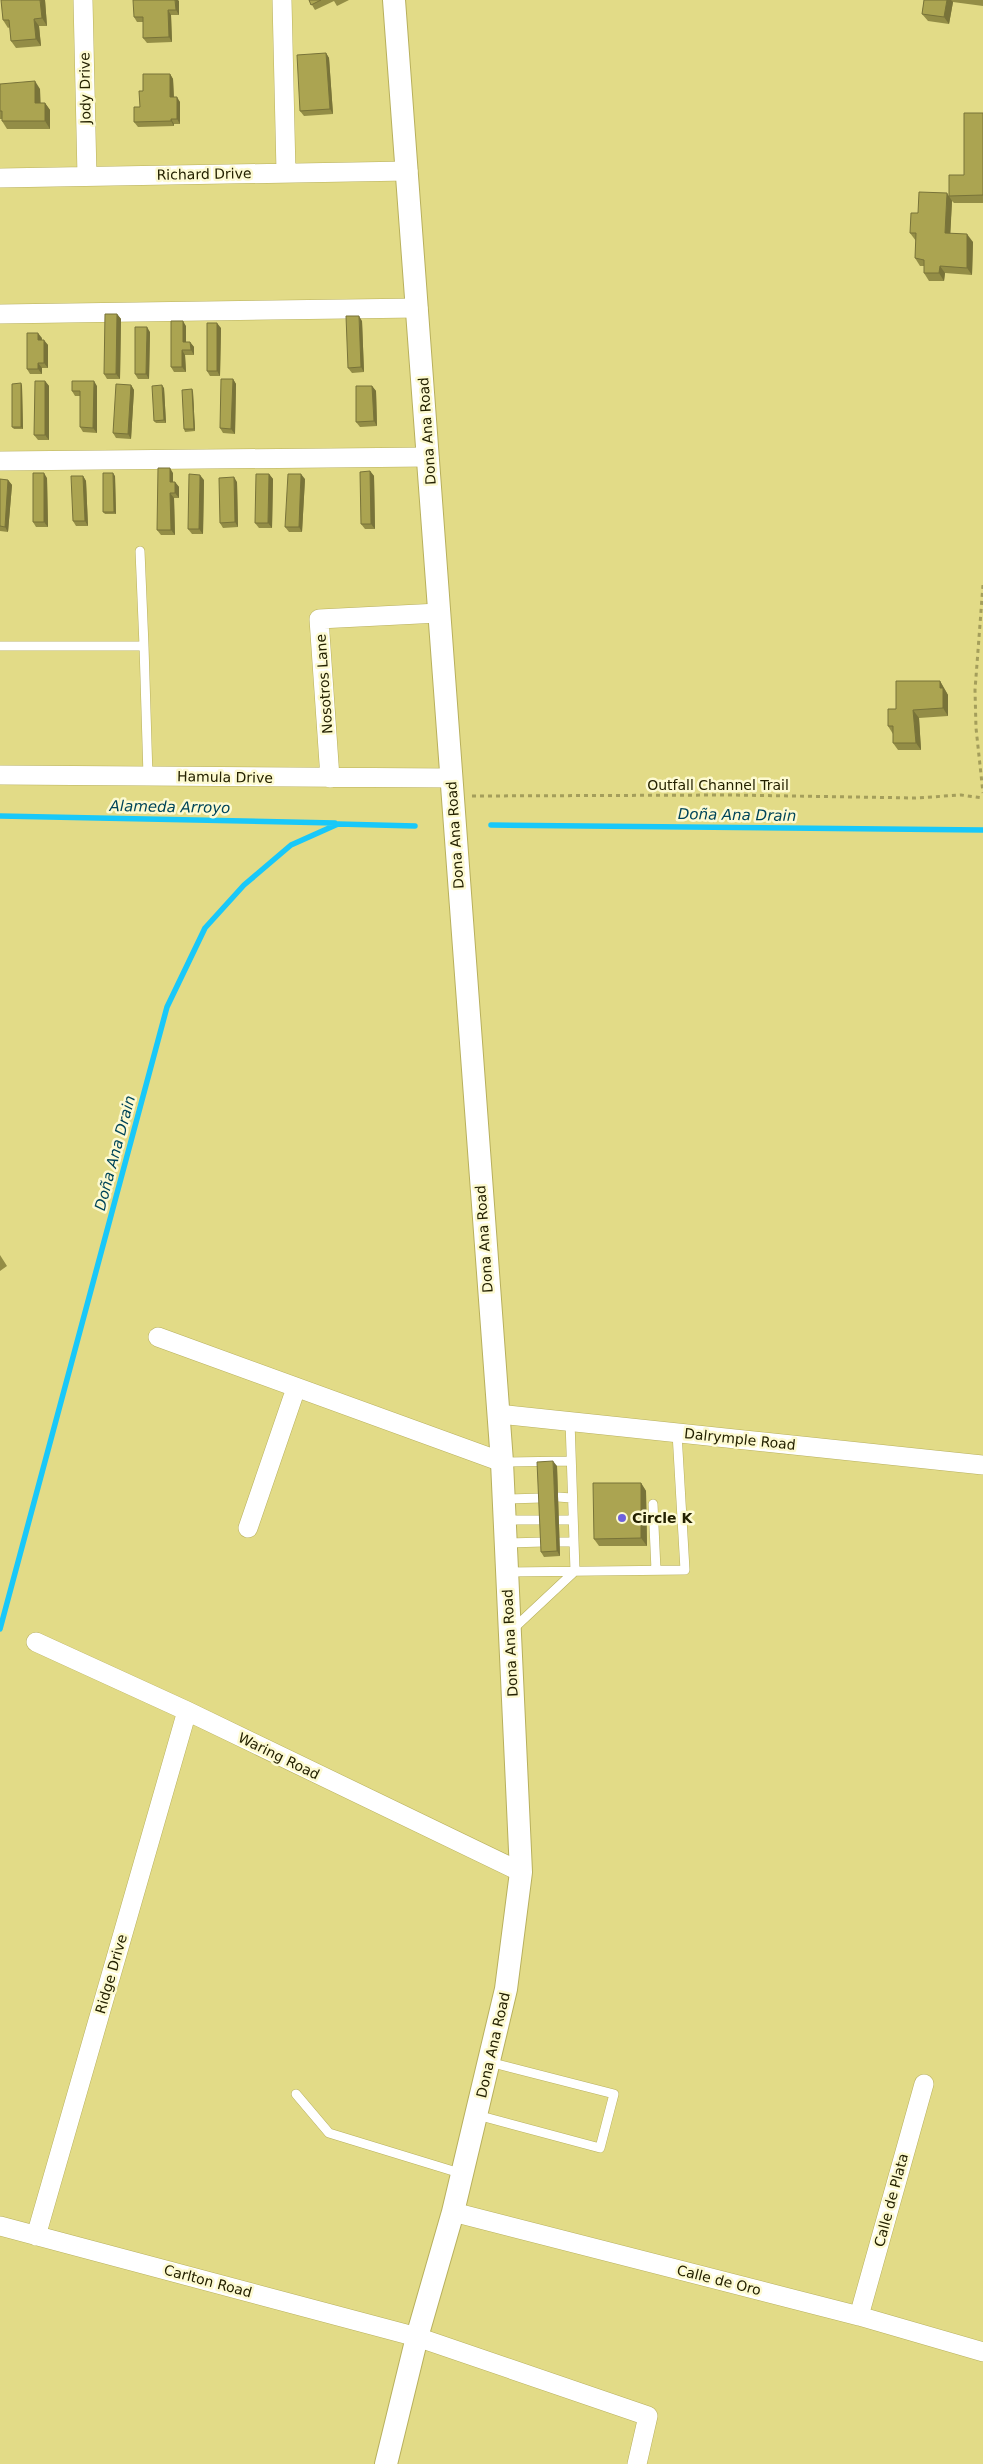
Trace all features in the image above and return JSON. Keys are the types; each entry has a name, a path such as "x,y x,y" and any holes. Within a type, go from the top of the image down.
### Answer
{"street":[{"name":"Jody Drive","path":"83,0 87,176"},
{"path":"282,0 286,172"},
{"name":"Dona Ana Road","path":"386,2464 417,2337 454,2212 506,1989 521,1872 502,1462 394,0"},
{"name":"Richard Drive","path":"0,178 408,171"},
{"path":"0,314 418,308"},
{"path":"0,461 429,457"},
{"name":"Nosotros Lane","path":"330,778 319,620 439,613"},
{"name":"Hamula Drive","path":"0,775 330,778 451,787"},
{"path":"158,1337 502,1462"},
{"path":"248,1528 296,1388"},
{"name":"Dalrymple Road","path":"498,1414 983,1465"},
{"name":"Waring Road","path":"36,1642 187,1711 521,1872"},
{"name":"Ridge Drive","path":"36,2236 187,1711"},
{"name":"Calle de Plata","path":"859,2316 924,2084"},
{"name":"Calle de Oro","path":"454,2212 859,2316 983,2352"},
{"name":"Carlton Road","path":"0,2226 417,2337 648,2416 637,2464"}],"lane":[{"path":"140,551 148,776"},
{"path":"0,646 144,646"},
{"path":"510,1632 574,1571 570,1421"},
{"path":"507,1572 685,1570 677,1433"},
{"path":"502,1462 570,1461"},
{"path":"504,1509 542,1498"},
{"path":"558,1498 571,1498"},
{"path":"652,1504 656,1570"},
{"path":"504,1509 542,1520"},
{"path":"559,1520 572,1520"},
{"path":"506,1543 544,1542"},
{"path":"560,1542 573,1542"},
{"path":"477,2115 600,2148 614,2094 489,2062"},
{"path":"296,2094 329,2133 463,2174"}],"path":[{"path":"983,586 975,690 976,728 983,794"},
{"name":"Outfall Channel Trail","path":"451,787 915,798 961,795 983,798"}],"building":[{"path":"1,0 40,0 42,18 34,19 36,39 11,41 9,20 3,20"},
{"path":"133,0 175,0 176,10 168,10 169,37 143,38 143,17 134,17"},
{"path":"309,0 321,0 311,5"},
{"path":"924,0 947,0 944,17 922,14"},
{"path":"326,53 330,109 300,111 297,55"},
{"path":"143,74 170,74 170,97 177,97 177,119 171,119 171,121 134,122 134,107 140,107 139,91 143,91"},
{"path":"35,81 35,103 45,103 45,121 2,121 0,84"},
{"path":"964,113 983,113 983,195 949,196 949,175 964,175"},
{"path":"919,192 947,193 945,233 967,234 967,268 940,266 939,273 924,273 924,260 915,258 916,233 910,233 911,213 918,213"},
{"path":"105,314 117,314 116,374 104,374"},
{"path":"346,316 359,316 361,367 348,368"},
{"path":"171,321 183,321 183,342 190,342 191,350 182,350 182,367 171,367"},
{"path":"207,323 217,323 217,371 207,371"},
{"path":"135,327 147,327 146,374 135,374"},
{"path":"27,333 38,333 38,340 44,340 44,363 38,363 38,369 27,369"},
{"path":"221,379 233,379 231,429 220,428"},
{"path":"35,381 45,381 45,435 34,435"},
{"path":"72,381 94,381 93,428 80,427 80,391 72,391"},
{"path":"21,383 21,427 12,427 12,384"},
{"path":"116,384 131,385 128,434 113,433"},
{"path":"162,385 164,420 154,421 152,386"},
{"path":"356,386 372,386 374,421 356,422"},
{"path":"192,389 194,429 184,429 182,390"},
{"path":"158,468 170,468 170,482 175,482 175,493 170,493 171,530 157,530"},
{"path":"370,471 371,524 361,524 360,472"},
{"path":"33,473 44,473 44,522 33,522"},
{"path":"103,473 113,473 114,512 103,512"},
{"path":"189,474 200,475 199,529 188,529"},
{"path":"256,474 269,474 268,523 255,523"},
{"path":"288,474 301,474 299,527 285,527"},
{"path":"71,476 83,476 85,521 73,521"},
{"path":"234,477 235,522 220,523 219,478"},
{"path":"0,479 8,480 5,527 0,526"},
{"path":"896,681 940,681 940,688 943,688 943,708 913,710 916,743 893,743 893,726 888,726 888,709 896,709"},
{"path":"553,1461 557,1551 541,1552 537,1462"},
{"name":"Circle K","path":"593,1483 641,1483 641,1538 594,1539"}],"waterway":[{"name":"Alameda Arroyo","path":"0,816 335,823"},
{"name":"Doña Ana Drain","path":"0,1629 167,1007 205,928 244,885 291,845 338,824 415,826"},
{"name":"Doña Ana Drain","path":"491,825 983,830"}],"place":[{"name":"Circle K","path":"622,1518"}]}
